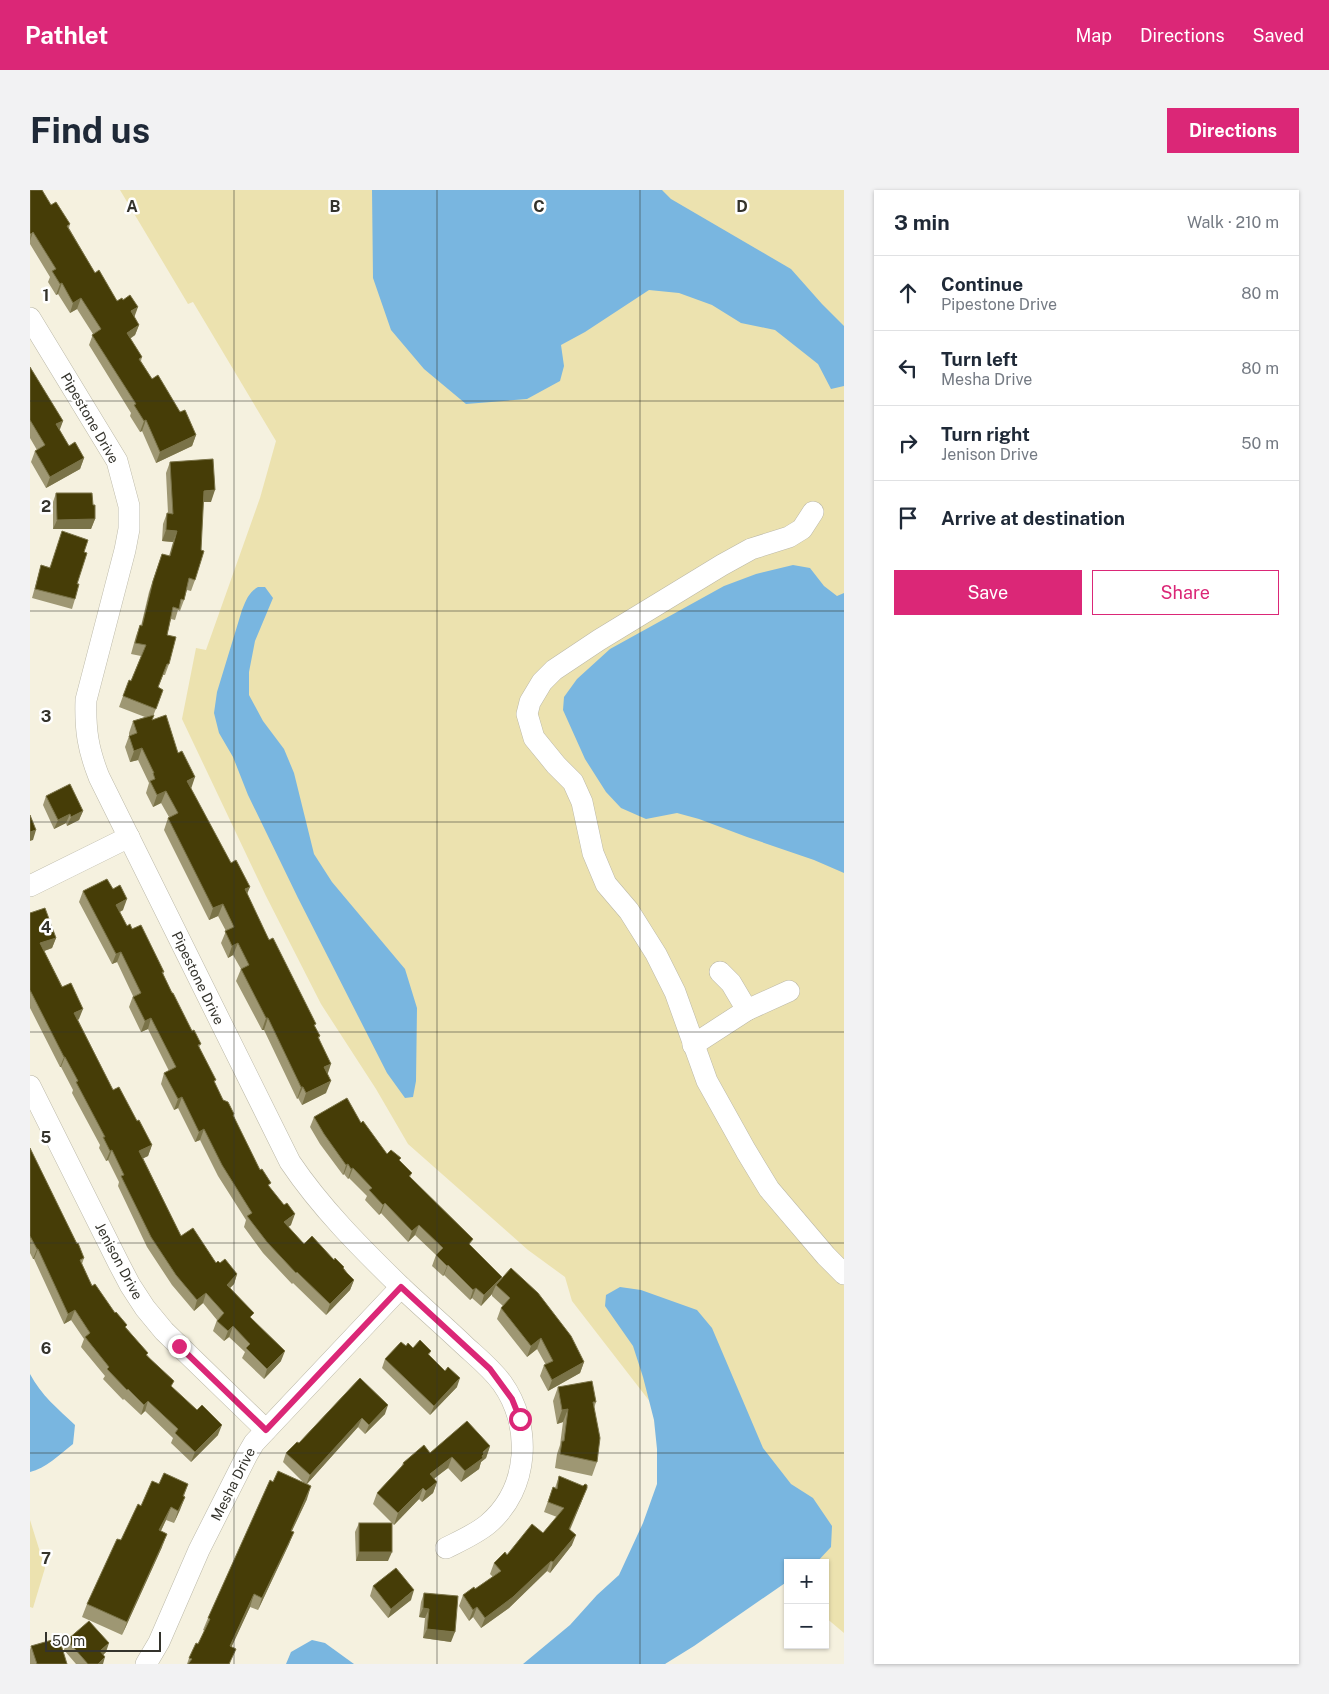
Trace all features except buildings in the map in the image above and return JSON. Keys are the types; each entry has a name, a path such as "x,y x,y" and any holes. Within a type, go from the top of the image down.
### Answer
{"street":[{"name":"Pipestone Drive","path":"30,318 117,461 129,506 129,529 125,550 86,700 85,725 90,754 99,777 290,1162 334,1218 401,1287 490,1369 512,1399 520,1419 522,1458 519,1475 512,1493 489,1523 475,1533 446,1548"},
{"path":"813,512 802,529 788,537 751,549 722,565 599,640 554,670 542,682 530,702 528,714 534,738 573,782 582,802 592,852 606,884 629,911 656,954 675,992 707,1081 746,1151 769,1190 844,1274"},
{"path":"30,886 129,837"},
{"path":"720,972 731,983 747,1010"},
{"path":"693,1044 747,1010 789,991"},
{"name":"Jenison Drive","path":"30,1086 118,1264 145,1308 169,1336 266,1430"},
{"name":"Mesha Drive","path":"146,1664 159,1642 199,1550 254,1442 401,1287"}],"shaded area":[{"path":"120,190 844,190 844,1633 829,1620 829,1559 784,1559 784,1575 572,1301 565,1277 528,1250 408,1144 376,1089 321,1004 266,896 182,719 196,648 206,650 260,498 276,441 193,302 188,304"},
{"path":"30,1520 45,1568 33,1608 30,1607"}],"water":[{"path":"372,190 662,190 671,199 791,269 844,326 844,386 831,389 818,364 775,330 741,323 712,305 679,293 649,290 585,332 561,345 564,366 560,381 527,399 466,404 424,369 391,330 373,278"},
{"path":"793,565 810,568 824,586 837,596 844,593 844,873 814,860 699,819 677,813 646,819 621,808 606,792 585,759 563,710 564,697 577,679 610,649 724,586 756,574"},
{"path":"258,587 265,587 273,598 255,641 249,672 249,695 263,721 284,749 294,773 314,854 332,882 405,969 417,1008 416,1081 413,1097 405,1098 387,1073 298,898 248,795 233,757 219,733 214,713 217,692 242,610 250,594"},
{"path":"620,1287 641,1290 697,1310 712,1328 763,1448 791,1484 813,1498 832,1526 831,1547 820,1559 784,1559 784,1584 665,1664 523,1664 570,1625 597,1595 619,1575 643,1523 657,1484 657,1449 654,1420 643,1377 633,1346 605,1306 606,1295"},
{"path":"30,1374 45,1395 75,1425 73,1444 47,1464 30,1472"},
{"path":"312,1640 325,1643 354,1664 286,1664 291,1652"}],"route":[{"path":"179,1346 266,1430 401,1287 490,1369 512,1399 520,1419"}]}
